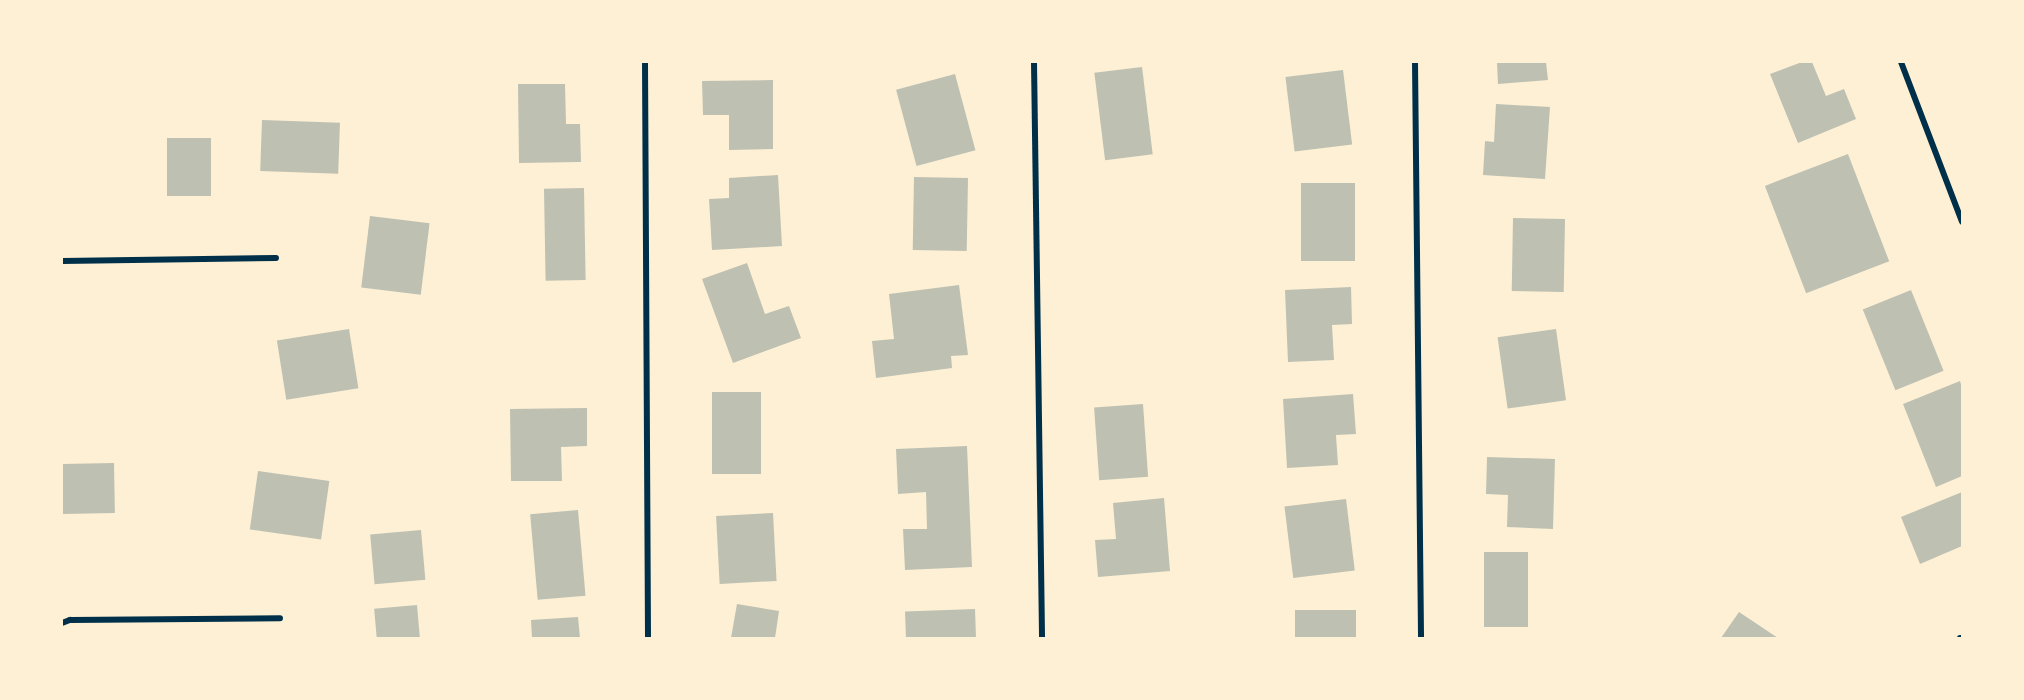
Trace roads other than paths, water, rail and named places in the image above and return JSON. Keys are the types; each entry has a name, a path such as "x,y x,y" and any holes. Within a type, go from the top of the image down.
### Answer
{"street":[{"path":"645,62 648,639"},
{"path":"1034,62 1042,639"},
{"path":"1415,62 1421,639"},
{"path":"1901,62 1962,222"},
{"path":"62,261 276,258"},
{"path":"62,623 70,620 280,618"}]}
